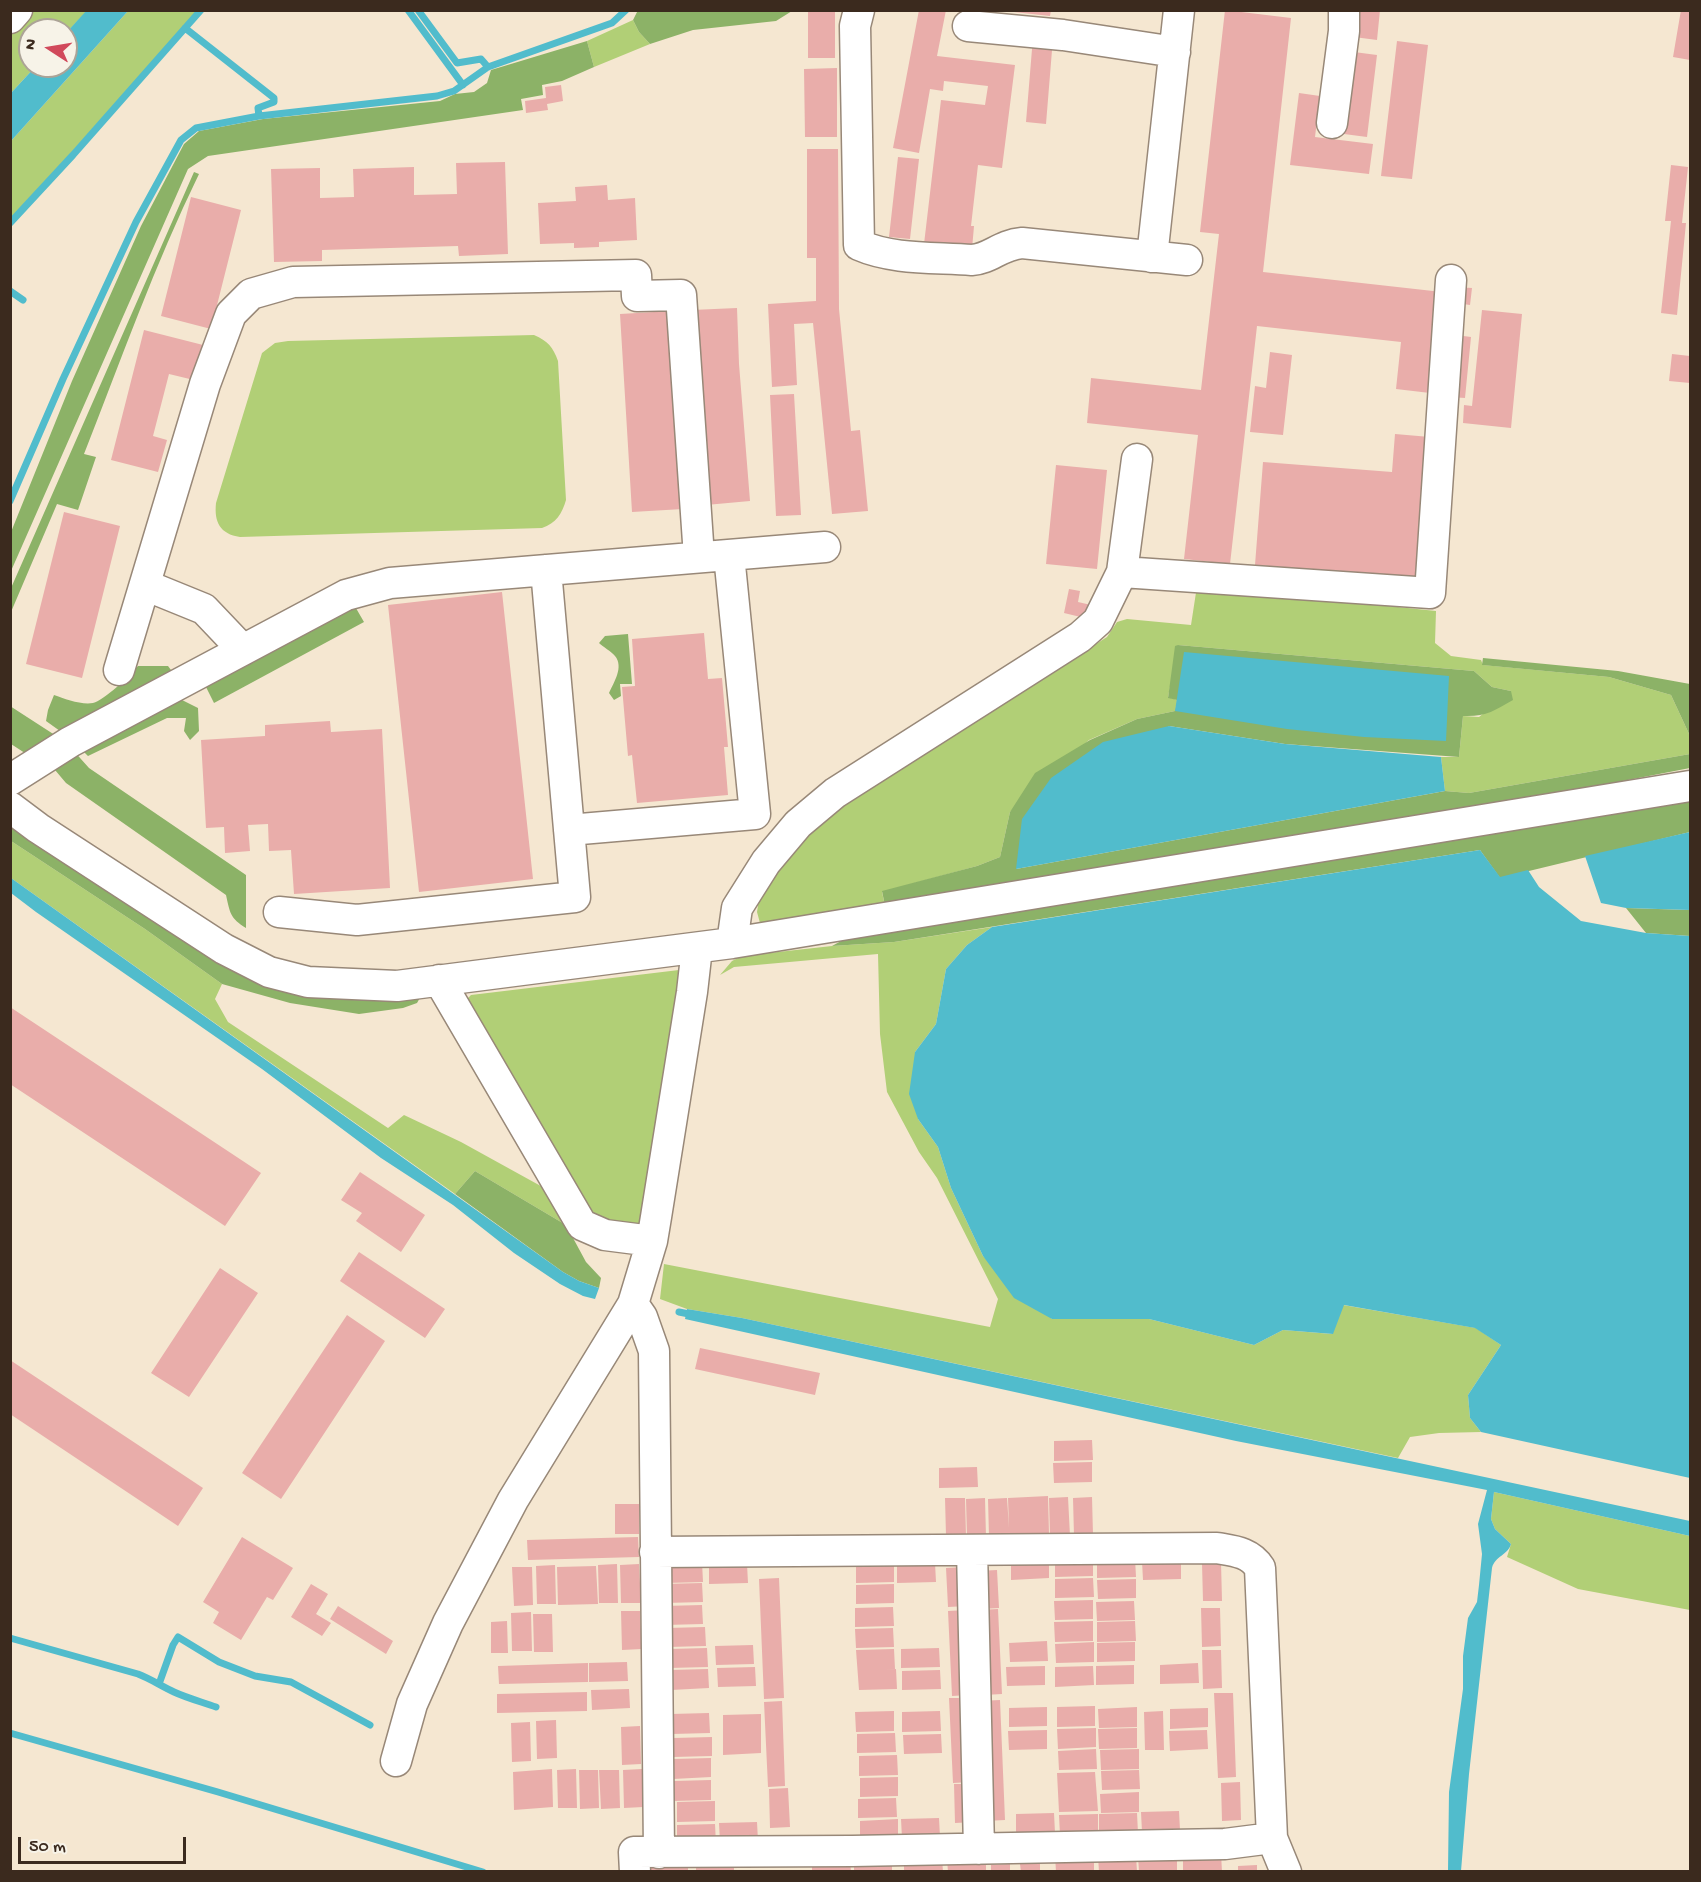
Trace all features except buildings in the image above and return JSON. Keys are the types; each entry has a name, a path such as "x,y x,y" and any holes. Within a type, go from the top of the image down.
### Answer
{"street":[{"path":"10,18 17,10"},
{"path":"858,10 855,26 859,244 873,251 888,254 972,260 981,260 1009,244 1022,243 1187,260"},
{"path":"1152,257 1179,10"},
{"path":"1332,123 1344,31 1344,10"},
{"path":"968,26 1062,35 1174,52"},
{"path":"118,670 206,384 231,314 251,294 292,282 636,274 637,296 681,295 699,557"},
{"path":"1122,572 1430,593 1451,280"},
{"path":"732,943 737,908 766,862 798,824 836,793 1080,637 1098,621 1122,572 1137,459"},
{"path":"10,780 70,742 345,595 390,583 825,547"},
{"path":"569,830 755,814 729,555"},
{"path":"279,912 357,920 575,897 546,570"},
{"path":"145,585 204,609 243,650"},
{"path":"10,807 38,828 224,949 269,972 308,982 397,986 732,943 1690,786"},
{"path":"396,1761 412,1704 448,1623 513,1500 633,1304 652,1241 697,948"},
{"path":"439,980 582,1225 605,1235 652,1241"},
{"path":"633,1304 642,1317 654,1351 659,1853"},
{"path":"655,1552 1217,1548 1236,1551 1254,1558 1260,1568 1272,1838 1286,1872"},
{"path":"972,1550 979,1849"},
{"path":"635,1872 634,1852 771,1862 979,1849 1016,1860 1225,1844 1272,1838"}],"green space":[{"path":"638,10 792,11 776,21 693,30 650,44 639,32 633,20"},
{"path":"34,11 87,11 78,20 78,18 27,18"},
{"path":"128,11 198,11 11,218 11,141 68,78 78,78 78,67"},
{"path":"633,20 639,32 650,44 594,67 587,41"},
{"path":"18,28 18,78 25,78 11,93 10,36"},
{"path":"587,41 594,67 562,81 542,85 543,95 521,99 523,110 208,156 188,169 11,571 11,532 72,381 141,226 184,144 199,131 263,119 440,101 455,94 474,92 487,83 491,70"},
{"path":"194,172 199,174 153,277 84,454 96,457 78,510 57,504 11,612 11,588"},
{"path":"534,335 549,345 558,361 566,500 563,510 555,521 542,528 240,537 223,530 217,521 216,503 262,353 275,343"},
{"path":"1197,586 1436,611 1435,643 1451,656 1481,660 1483,665 1609,677 1671,695 1690,736 1690,754 1469,793 1445,791 1441,757 1459,757 1463,716 1479,717 1511,691 1492,687 1474,671 1178,645 1168,697 1177,700 1175,711 1137,719 1089,740 1010,812 1000,857 977,866 882,892 885,906 772,926 760,923 757,912 760,892 820,819 1107,637 1117,622 1127,619 1191,625"},
{"path":"353,603 364,622 214,703 204,683"},
{"path":"628,634 632,684 620,684 621,696 614,700 609,693 617,674 618,660 599,643 605,636"},
{"path":"1175,646 1474,671 1492,687 1511,691 1513,700 1489,713 1463,716 1459,757 1285,744 1169,726 1016,869 1445,791 1469,793 1690,754 1690,768 1463,812 1036,882 1019,881 885,906 882,891 977,866 1000,857 1010,812 1035,773 1090,740 1137,719 1175,711 1177,700 1168,698"},
{"path":"1483,658 1618,671 1690,684 1690,736 1671,695 1609,677 1482,665"},
{"path":"138,666 168,666 174,674 67,736 46,721 54,695 68,700 93,703 110,693"},
{"path":"178,698 198,708 199,731 190,740 184,731 186,718 167,718 88,756 78,746"},
{"path":"10,706 61,739 31,757 11,744"},
{"path":"72,749 89,768 246,875 246,928 232,914 226,895 66,783 53,764"},
{"path":"1690,796 1690,832 1500,878 1480,850 894,942 832,946 852,935"},
{"path":"10,820 304,993 352,1000 421,996 417,1003 403,1008 359,1014 290,1003 222,984 145,929 11,841"},
{"path":"11,841 145,929 222,984 215,999 228,1022 388,1128 404,1115 461,1142 548,1190 566,1225 475,1171 455,1194 11,878"},
{"path":"1626,908 1690,910 1690,936 1646,933"},
{"path":"992,927 967,945 946,969 936,1024 915,1052 918,1119 938,1147 951,1188 983,1256 1052,1319 1149,1319 1254,1345 1283,1330 1332,1334 1343,1305 1476,1328 1501,1345 1468,1395 1470,1418 1481,1432 1439,1433 1410,1437 1398,1458 742,1318 687,1309 660,1299 664,1264 990,1327 998,1299 937,1178 919,1152 887,1092 880,1034 878,954 734,967 720,975 732,961 742,956 894,942"},
{"path":"679,970 683,984 640,1224 595,1225 464,1002 471,995"},
{"path":"475,1171 566,1225 586,1262 601,1278 599,1288 563,1272 455,1194"},
{"path":"1494,1492 1690,1536 1690,1610 1578,1589 1507,1557 1511,1544 1495,1529 1491,1519"}],"water":[{"path":"87,10 128,11 78,67 78,20"},
{"path":"25,78 68,78 11,141 11,93"},
{"path":"1184,652 1449,676 1446,741 1364,737 1287,729 1175,711"},
{"path":"1169,726 1285,744 1441,757 1445,791 1016,869 1022,819 1051,778 1103,742"},
{"path":"1690,832 1690,910 1626,908 1601,903 1585,856"},
{"path":"1480,850 1500,877 1528,870 1539,887 1581,921 1646,933 1690,936 1690,1478 1481,1432 1470,1418 1468,1395 1501,1345 1475,1328 1344,1305 1333,1334 1283,1330 1254,1345 1149,1319 1052,1319 1014,1298 983,1256 951,1188 938,1147 918,1119 909,1094 915,1052 936,1024 946,969 967,945 992,927"},
{"path":"11,878 563,1272 599,1288 595,1299 583,1296 560,1284 514,1253 453,1205 381,1158 262,1069 36,912 11,893"},
{"path":"687,1309 742,1318 1690,1521 1690,1536 1494,1492 1491,1519 1495,1529 1511,1544 1492,1568 1469,1774 1461,1871 1448,1871 1449,1792 1463,1689 1463,1656 1468,1618 1477,1602 1479,1585 1482,1554 1478,1524 1487,1490 1236,1441 685,1319"}],"waterway":[{"path":"10,223 201,10"},
{"path":"408,10 463,85"},
{"path":"418,10 457,63 481,59 488,67"},
{"path":"10,501 63,379 136,222 181,140 196,128 259,116 437,96 454,91 488,67 612,23 626,10"},
{"path":"185,28 274,98 274,102 258,108 259,116"},
{"path":"10,291 23,300"},
{"path":"679,1312 694,1315"},
{"path":"159,1684 178,1637 219,1662 255,1676 291,1682 370,1725"},
{"path":"10,1638 138,1674 179,1694 216,1707"},
{"path":"10,1733 218,1792 483,1872"}]}
